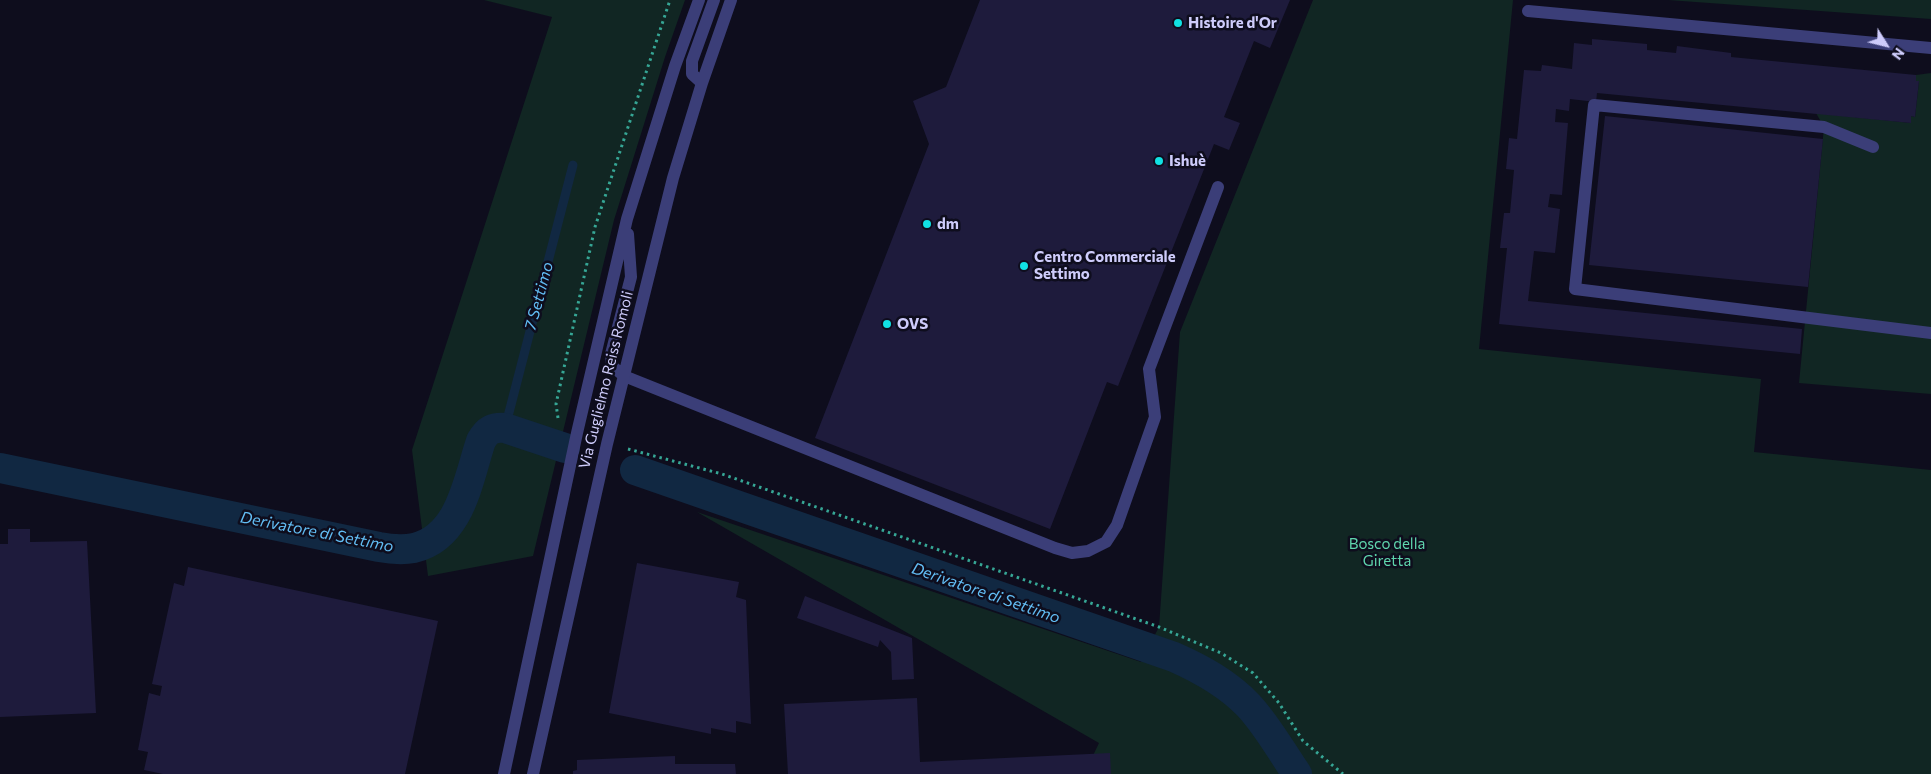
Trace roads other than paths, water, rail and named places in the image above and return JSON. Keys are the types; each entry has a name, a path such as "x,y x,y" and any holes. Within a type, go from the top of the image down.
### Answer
{"street":[{"name":"Via Guglielmo Reiss Romoli","path":"504,774 577,433 627,219 675,66 699,0"},
{"path":"702,83 692,74 692,60 714,0"},
{"name":"Via Guglielmo Reiss Romoli","path":"533,774 607,444 674,178 702,83 731,0"},
{"path":"1528,10 1931,48"},
{"path":"1873,147 1824,127 1594,105 1575,289 1931,333"},
{"path":"627,219 631,277 611,354 612,366 624,376 1055,548 1072,553 1088,551 1106,542 1117,524 1155,417 1149,369 1218,188"}],"waterway":[{"name":"7 Settimo","path":"505,428 573,165"},
{"name":"Derivatore di Settimo","path":"0,468 379,547 405,549 430,542 442,532 452,519 466,489 481,441 491,430 505,428 565,448"},
{"name":"Derivatore di Settimo","path":"635,470 1174,657 1204,672 1240,697 1268,730 1297,774"}],"place":[{"name":"Histoire d'Or","path":"1178,23"},
{"name":"Ishuè","path":"1159,161"},
{"name":"dm","path":"927,224"},
{"name":"Centro Commerciale Settimo","path":"1024,266"},
{"name":"OVS","path":"887,324"}],"park label":[{"name":"Bosco della Giretta","path":"1387,552"}]}
